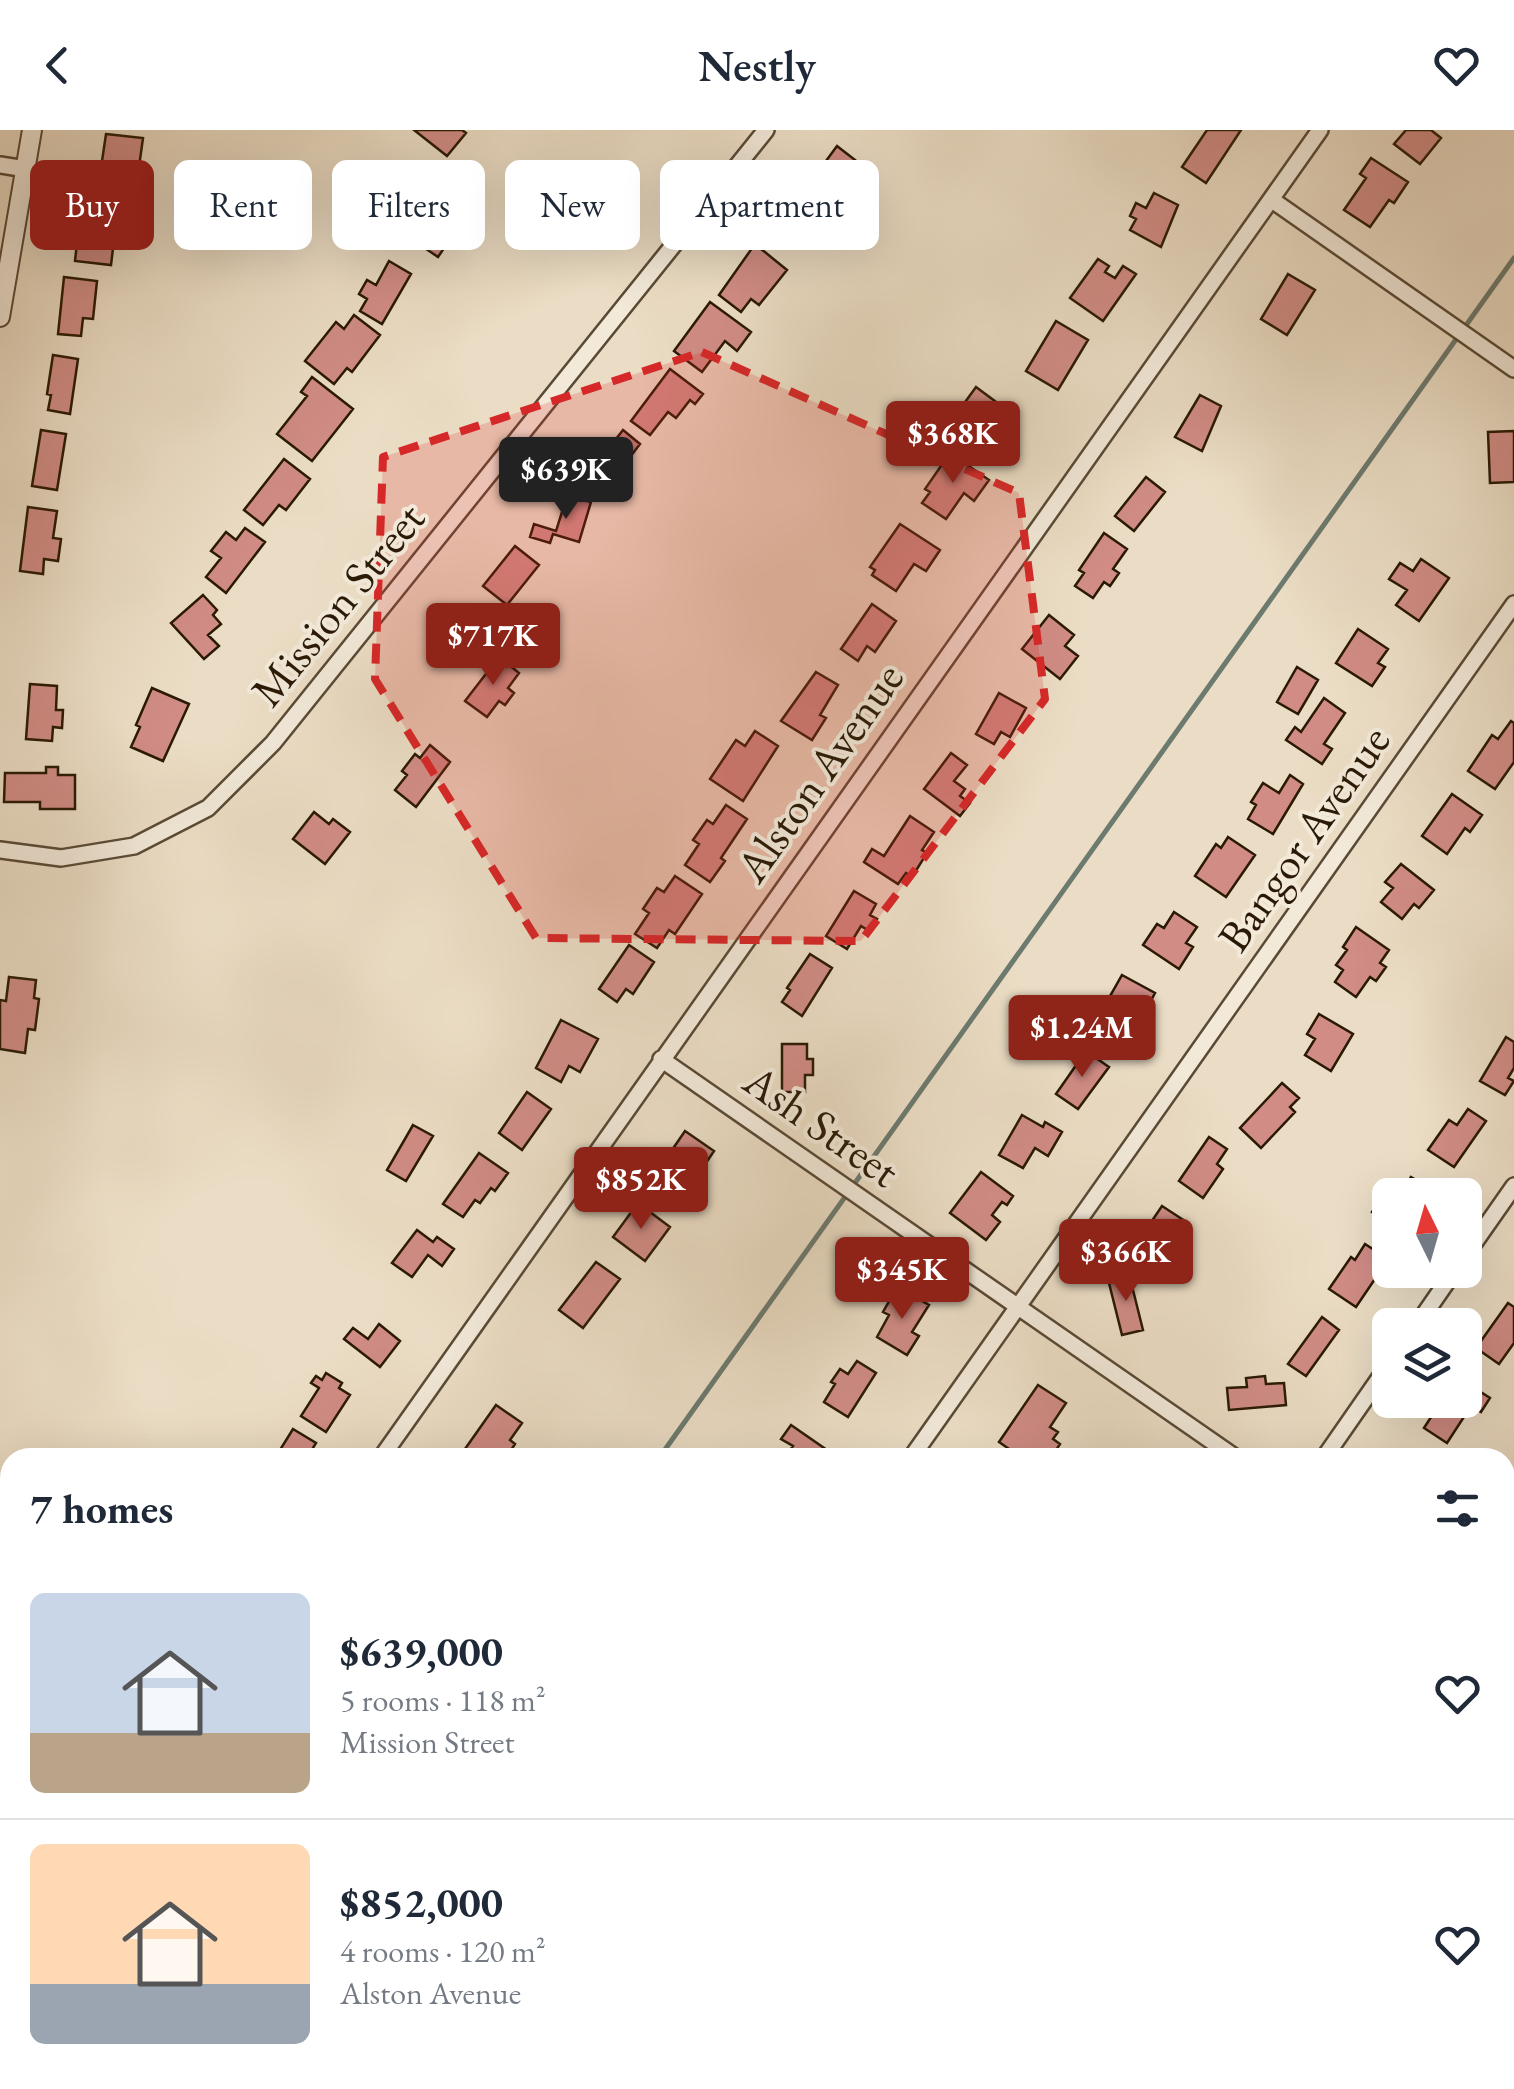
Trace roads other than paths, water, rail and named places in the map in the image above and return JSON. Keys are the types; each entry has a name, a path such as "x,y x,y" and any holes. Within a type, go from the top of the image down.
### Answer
{"street":[{"path":"0,317 32,130"},
{"name":"Mission Street","path":"0,850 61,858 134,846 208,808 273,744 766,130"},
{"name":"Alston Avenue","path":"388,1448 1320,130"},
{"path":"0,165 26,169"},
{"path":"1272,200 1514,369"},
{"name":"Bangor Avenue","path":"917,1448 1514,604"},
{"name":"Ash Street","path":"661,1060 1222,1448"},
{"path":"1482,1232 1514,1186"},
{"path":"1331,1448 1372,1389"}],"waterway":[{"path":"666,1448 1514,258"}]}
